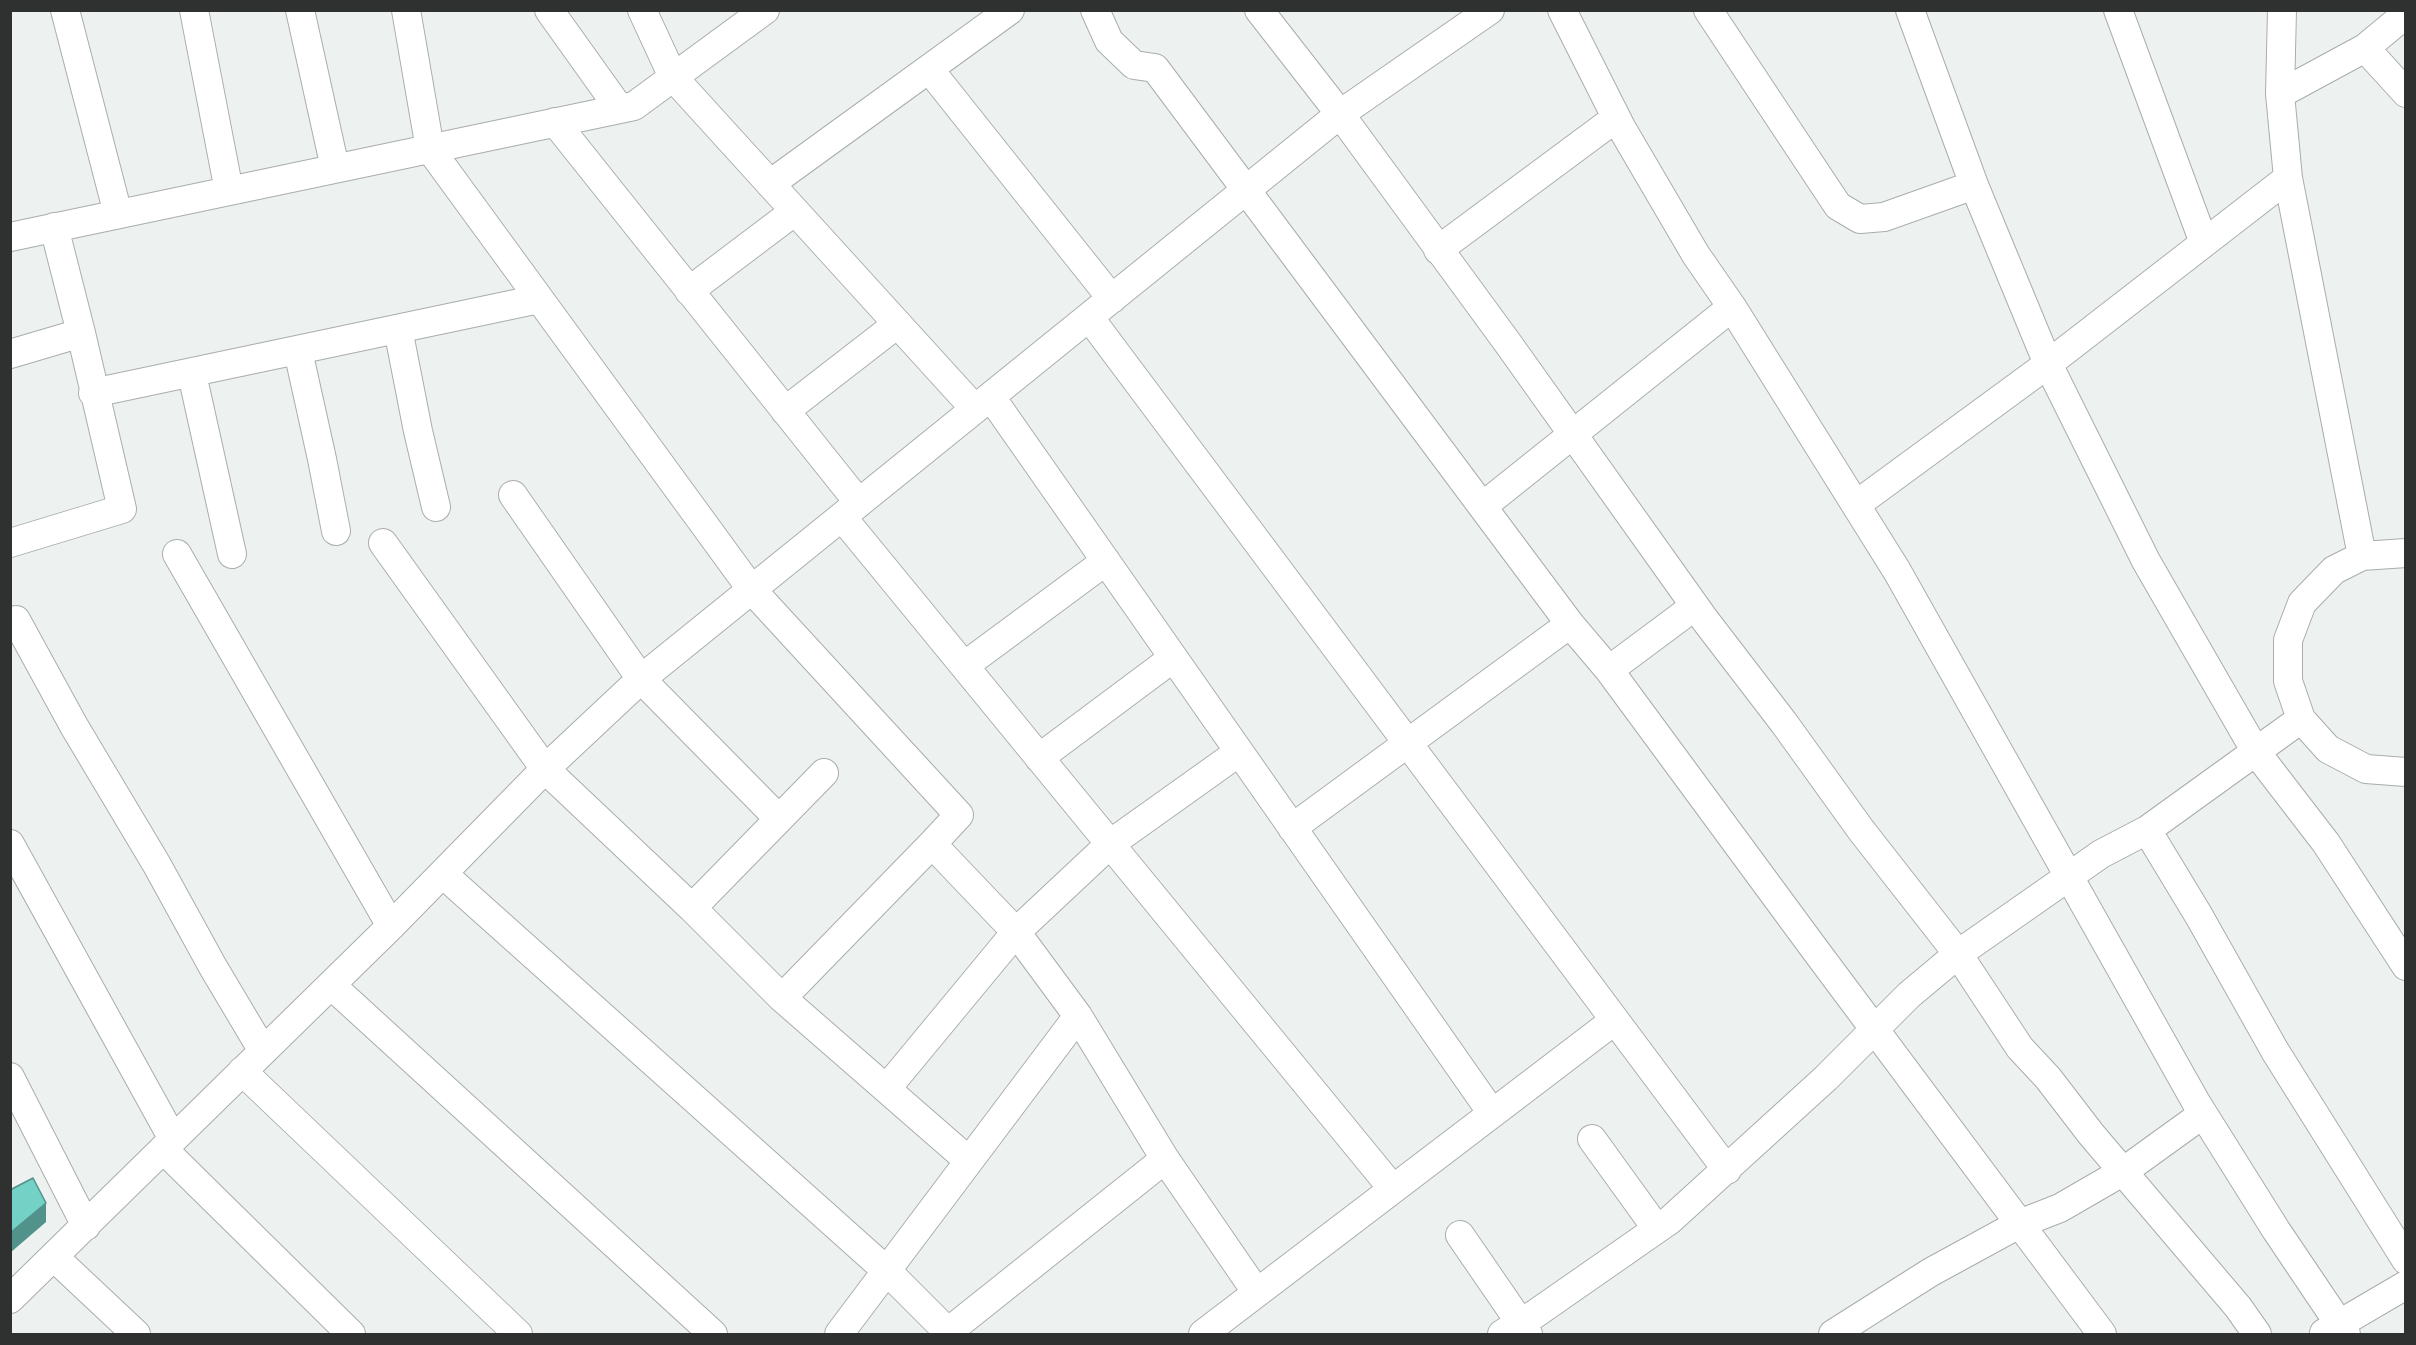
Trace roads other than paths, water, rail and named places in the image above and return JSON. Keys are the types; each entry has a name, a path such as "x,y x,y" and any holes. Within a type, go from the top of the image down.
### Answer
{"street":[{"path":"65,10 118,214"},
{"path":"194,10 229,191"},
{"path":"300,10 335,168"},
{"path":"406,10 430,149 752,590 959,815 782,998"},
{"path":"549,10 619,108"},
{"path":"642,10 673,77 896,325 983,403 1106,561 1492,1113"},
{"path":"10,237 634,106 765,10"},
{"path":"770,184 1010,10"},
{"path":"1095,10 1108,41 1134,65 1155,68 1570,624 1609,670 2103,1335"},
{"path":"1259,10 1340,114 1507,342 1695,606 1784,723 1861,830 1958,954 2020,1048 2048,1077 2091,1134 2238,1307 2257,1335"},
{"path":"10,1299 391,926 545,769 641,679 1340,114 1490,10"},
{"path":"1562,10 1616,118 1696,255 1898,571 2203,1114 2336,1331 2406,1285"},
{"path":"1708,10 1838,206 1860,219 1884,217 1974,185"},
{"path":"1910,10 1974,185 2048,364 2146,561 2256,752 2326,843 2406,966"},
{"path":"2118,10 2204,243"},
{"path":"2282,10 2280,94 2288,178 2362,556"},
{"path":"2280,94 2364,48 2406,14"},
{"path":"2364,48 2406,93"},
{"path":"929,69 1112,299"},
{"path":"1438,250 1616,118"},
{"path":"555,122 785,411 850,510 964,666 1392,1190"},
{"path":"1857,504 2048,364 2288,178"},
{"path":"689,291 795,211"},
{"path":"10,543 122,509 54,227"},
{"path":"93,393 192,374 539,299"},
{"path":"1483,506 1732,308"},
{"path":"1089,317 1727,1170"},
{"path":"785,411 896,325"},
{"path":"398,329 436,507"},
{"path":"10,354 81,333"},
{"path":"298,351 336,531"},
{"path":"192,374 232,554"},
{"path":"513,495 641,679 778,818"},
{"path":"383,543 545,769 692,908 782,998 969,1161"},
{"path":"2404,776 2366,769 2337,754 2328,749 2301,719 2288,681 2288,640 2302,603 2334,570 2362,556 2406,553"},
{"path":"177,554 391,926"},
{"path":"964,666 1106,561"},
{"path":"1609,670 1695,606"},
{"path":"16,620 74,726 157,865 213,967 263,1051"},
{"path":"1292,828 1570,624"},
{"path":"1039,758 1173,658"},
{"path":"1460,1235 1517,1331 1657,1229 1727,1170 1826,1078 1909,995 1958,954 2101,854 2147,830 2181,803 2301,719"},
{"path":"887,1088 1016,932 1110,844 1239,752"},
{"path":"692,908 824,773"},
{"path":"2147,830 2199,916 2275,1051 2406,1260"},
{"path":"10,844 168,1144 351,1335"},
{"path":"932,844 1016,932 1078,1016 1165,1159 1257,1293"},
{"path":"443,874 887,1271 949,1333 1165,1159"},
{"path":"331,985 713,1335"},
{"path":"839,1335 1078,1016"},
{"path":"1203,1335 1615,1020"},
{"path":"242,1071 518,1335"},
{"path":"10,1077 86,1226"},
{"path":"1833,1335 1931,1272 2019,1224 2060,1208 2124,1171 2203,1114"},
{"path":"1592,1139 1657,1229"},
{"path":"54,1257 136,1335"}]}
